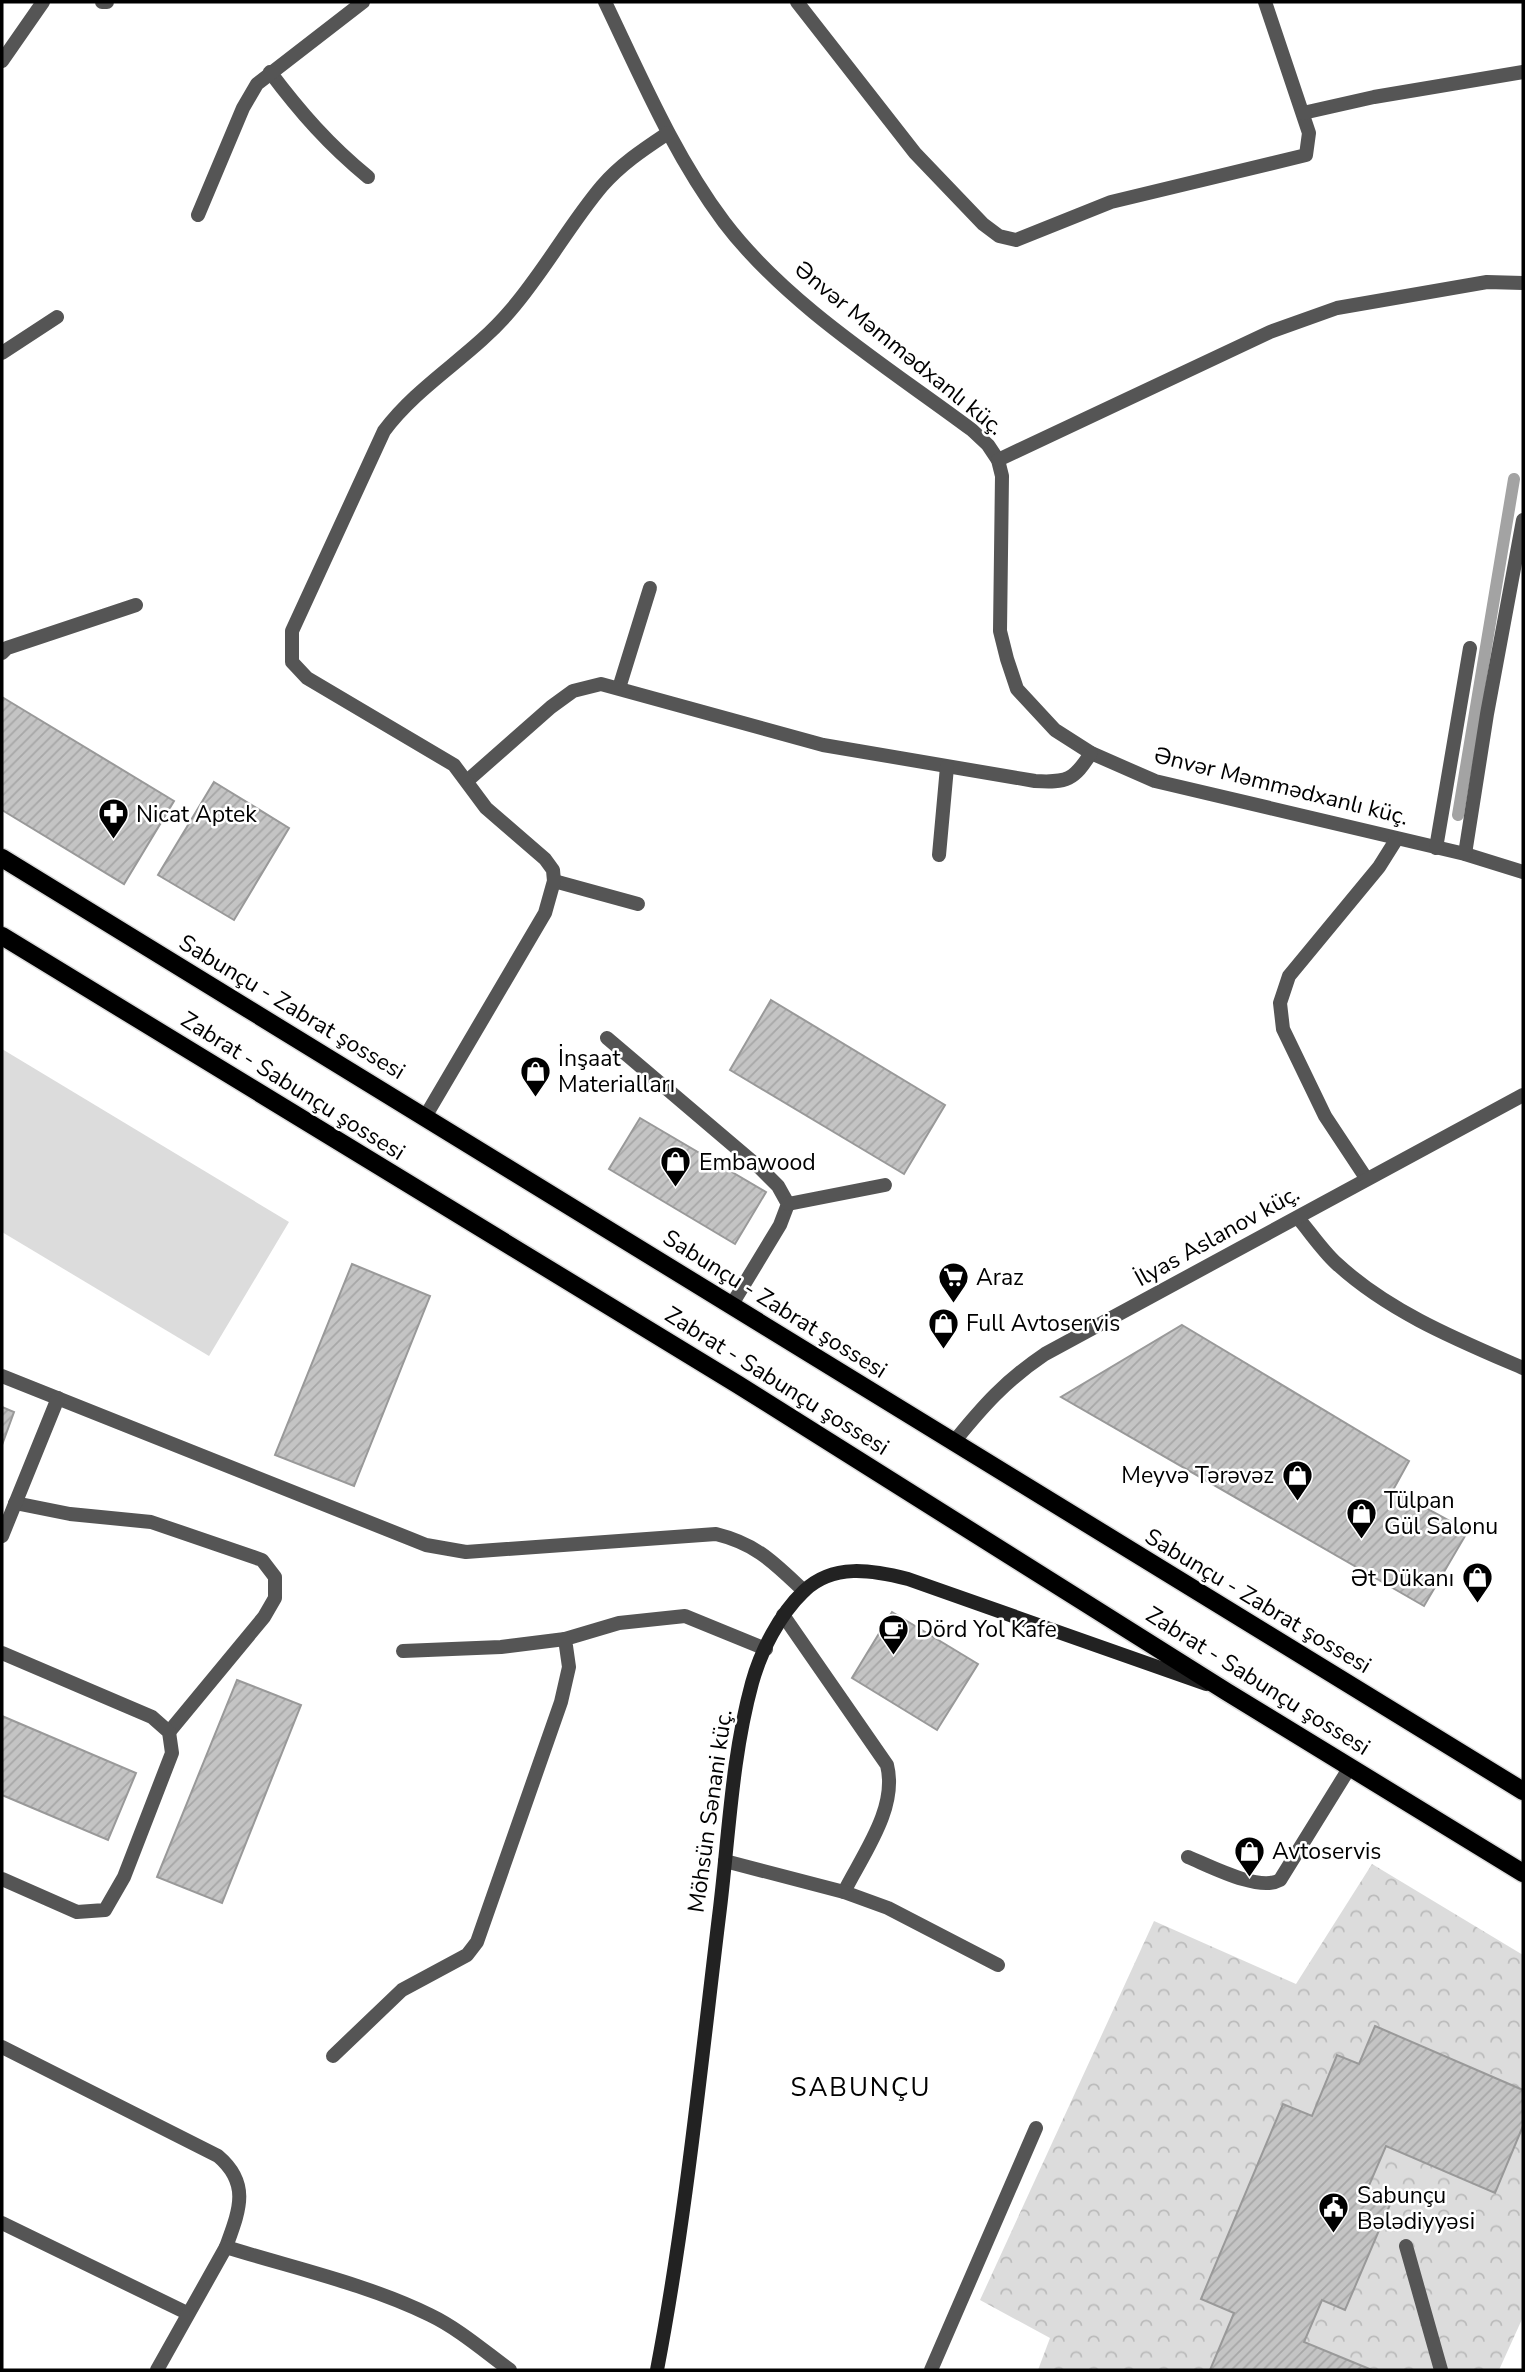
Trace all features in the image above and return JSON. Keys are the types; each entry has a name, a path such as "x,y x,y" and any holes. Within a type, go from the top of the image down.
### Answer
{"main road":[{"name":"Sabunçu - Zabrat şossesi","path":"2,858 1523,1791"},
{"name":"Zabrat - Sabunçu şossesi","path":"2,936 737,1384 1227,1692 1523,1873"}],"street":[{"path":"2,61 43,2"},
{"path":"102,2 107,2"},
{"path":"198,215 243,108 257,84 363,2"},
{"name":"Ənvər Məmmədxanlı küç.","path":"606,2 668,133 726,223 786,288 972,430 988,445 998,460 1003,498 1000,631 1017,689 1055,730 1091,753 1155,781 1195,793 1465,854 1523,872"},
{"path":"797,2 915,153 983,225 999,236 1016,240 1111,202 1306,155 1309,145 1303,113 1265,2"},
{"path":"270,72 330,146 368,177"},
{"path":"1303,113 1387,94 1523,72"},
{"path":"425,1117 545,913 554,881 553,870 545,859 506,828 454,765 307,678 292,662 292,631 384,431 397,414 483,340 511,310 603,185 631,158 668,133"},
{"path":"998,460 1270,332 1337,307 1475,283 1523,283"},
{"path":"2,352 57,317"},
{"path":"1465,854 1487,714 1523,520"},
{"path":"618,688 650,588"},
{"path":"2,653 7,648 136,605"},
{"path":"1436,848 1470,648"},
{"path":"467,781 573,691 601,684 770,733 947,766 1061,783 1079,773 1091,753"},
{"path":"939,855 947,766"},
{"path":"1366,1178 1313,1091 1283,1029 1280,1003 1289,976 1379,867 1396,840"},
{"path":"554,881 638,904"},
{"path":"607,1038 761,1168 778,1186 788,1204"},
{"name":"İlyas Aslanov küç.","path":"953,1443 992,1395 1034,1362 1366,1178 1523,1095"},
{"path":"788,1204 885,1185"},
{"path":"731,1306 780,1224 788,1204"},
{"path":"1298,1218 1336,1262 1376,1294 1443,1334 1523,1368"},
{"path":"2,1376 426,1545 466,1552 716,1534 741,1540 759,1549 804,1591"},
{"path":"2,1535 58,1398"},
{"path":"15,1503 70,1514 151,1522 262,1560 275,1577 275,1598 264,1617 169,1732"},
{"name":"Möhsün Sənani küç.","path":"657,2370 672,2293 734,1775 753,1681 783,1615 804,1591 822,1578 850,1570 897,1576 1227,1692"},
{"path":"403,1651 501,1647 565,1639 619,1623 668,1615 685,1616 766,1649"},
{"path":"783,1615 887,1766 891,1779 890,1800 845,1892"},
{"path":"333,2056 402,1990 467,1955 477,1942 561,1702 569,1667 565,1639"},
{"path":"2,1653 152,1717 169,1732 172,1753 124,1877 105,1910 76,1912 2,1879"},
{"path":"1188,1857 1254,1882 1272,1885 1280,1880 1350,1767"},
{"path":"725,1861 845,1892 888,1908 998,1965"},
{"path":"2,2047 218,2156 234,2169 240,2186 237,2216 226,2247 157,2370"},
{"path":"931,2370 1036,2128"},
{"path":"2,2222 187,2313"},
{"path":"1406,2246 1441,2370"},
{"path":"226,2247 384,2297 430,2315 510,2370"}],"green space":[{"path":"2,1049 289,1222 209,1356 2,1232"},
{"path":"1372,1864 1523,1955 1523,2317 1499,2370 1038,2370 1050,2338 980,2300 1154,1921 1296,1984"}],"building":[{"path":"2,697 174,801 124,884 2,810"},
{"path":"214,782 289,828 234,920 158,875"},
{"path":"771,1000 945,1105 904,1174 730,1070"},
{"path":"640,1118 766,1192 735,1244 609,1169"},
{"path":"352,1264 430,1296 354,1486 275,1455"},
{"path":"1182,1325 1409,1461 1393,1490 1468,1531 1424,1606 1061,1397"},
{"path":"2,1407 14,1412 2,1445"},
{"path":"892,1612 978,1664 937,1730 852,1678"},
{"path":"237,1680 301,1705 222,1903 157,1877"},
{"path":"2,1716 136,1773 108,1840 2,1795"},
{"path":"1375,2026 1523,2090 1523,2126 1495,2193 1386,2146 1367,2190 1392,2200 1345,2310 1322,2300 1304,2342 1372,2370 1210,2370 1234,2313 1201,2299 1283,2104 1312,2116 1337,2055 1359,2064"}],"waterway":[{"path":"1458,815 1514,479"}],"place":[{"name":"Nicat Aptek","path":"113,841"},
{"name":"İnşaat Materialları","path":"535,1098"},
{"name":"Embawood","path":"676,1189"},
{"name":"Araz","path":"953,1304"},
{"name":"Full Avtoservis","path":"943,1350"},
{"name":"Meyvə Tərəvəz","path":"1297,1502"},
{"name":"Tülpan Gül Salonu","path":"1361,1540"},
{"name":"Ət Dükanı","path":"1477,1605"},
{"name":"Dörd Yol Kafe","path":"893,1656"},
{"name":"Avtoservis","path":"1249,1878"},
{"name":"Sabunçu Bələdiyyəsi","path":"1334,2235"}],"district":[{"name":"SABUNÇU","path":"861,2087"}]}
